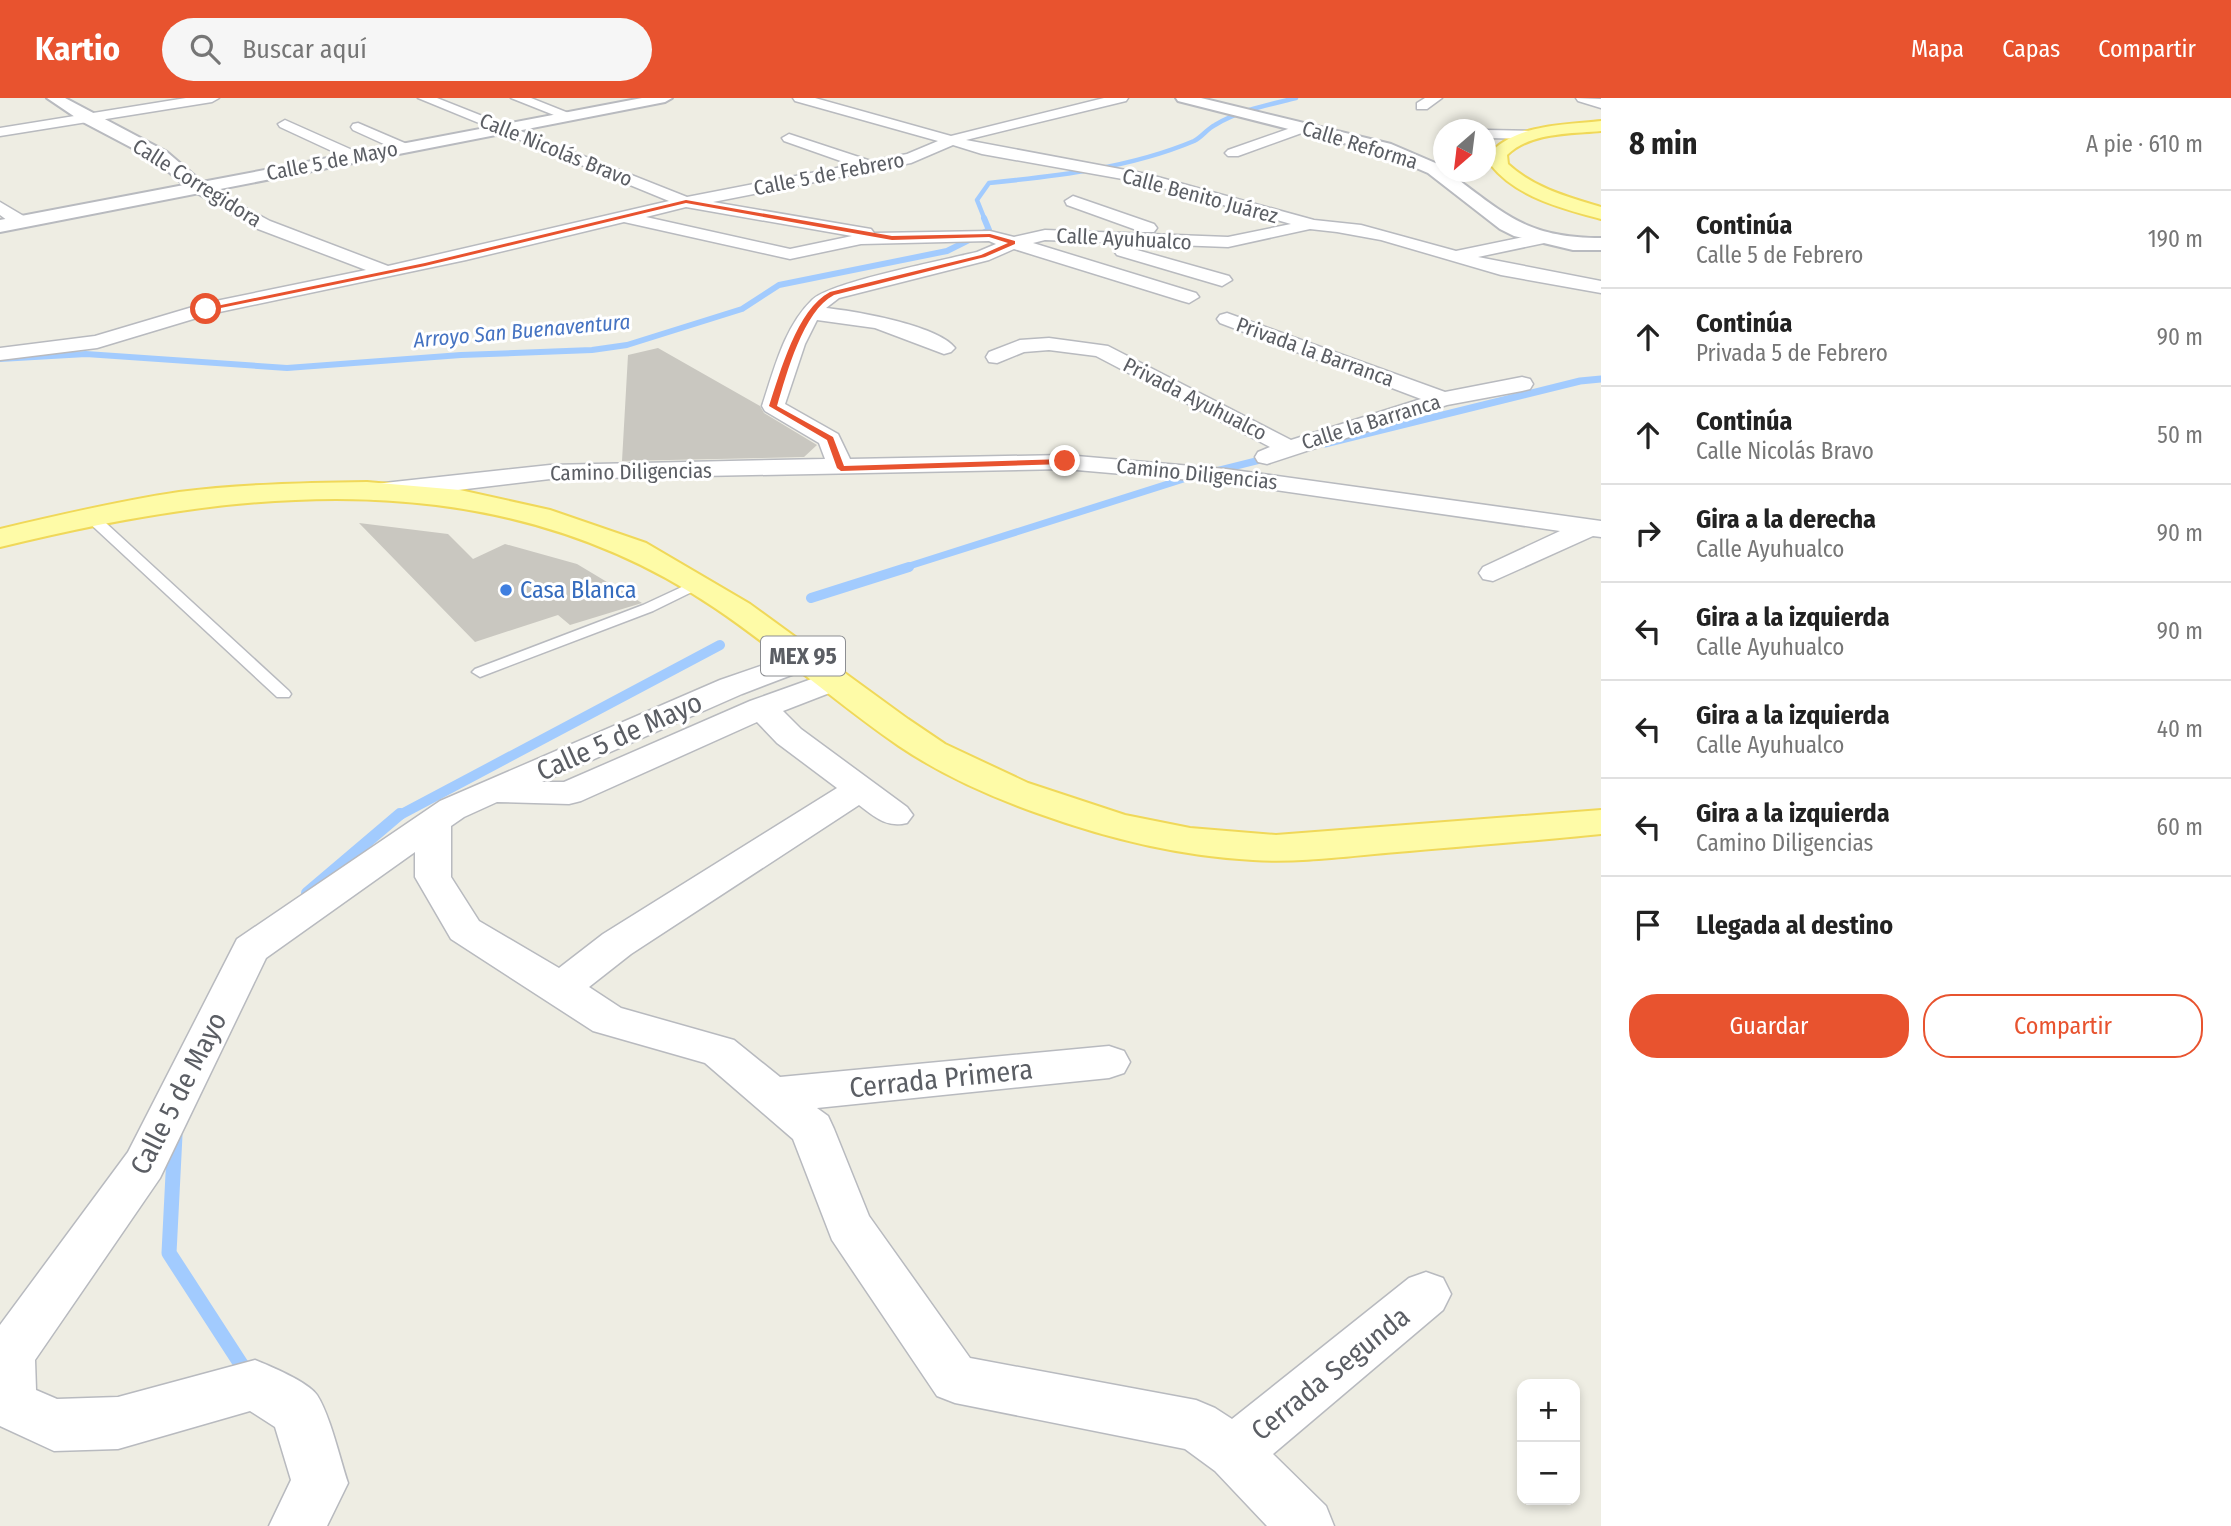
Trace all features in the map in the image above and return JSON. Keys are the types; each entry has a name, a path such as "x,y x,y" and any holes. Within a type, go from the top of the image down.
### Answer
{"main road":[{"path":"1601,126 1535,135 1502,150 1499,160 1505,170 1538,191 1601,213"},
{"name":"MEX 95","path":"0,538 139,507 236,496 371,492 486,503 557,519 643,551 699,583 896,727 949,761 1050,805 1144,832 1239,847 1306,847 1601,822"}],"street":[{"name":"Calle Corregidora","path":"54,98 161,156 197,187 264,225 385,271"},
{"path":"0,132 212,98"},
{"name":"Calle Nicolás Bravo","path":"425,98 686,202"},
{"path":"518,98 569,116"},
{"name":"Calle 5 de Mayo","path":"0,226 665,98"},
{"name":"Calle Benito Juárez","path":"800,98 982,149 1147,179 1313,225 1334,225 1374,233 1499,268 1601,288"},
{"name":"Calle 5 de Febrero","path":"0,354 97,342 194,312 490,250 686,202 920,156 950,140 990,128 1122,98"},
{"name":"Calle Reforma","path":"1183,98 1385,148 1419,161 1449,178 1507,225 1543,238 1573,244 1601,244"},
{"path":"1422,106 1435,98"},
{"path":"1583,98 1601,104"},
{"path":"285,124 354,156"},
{"path":"358,127 402,147"},
{"path":"1233,153 1305,127"},
{"path":"990,128 1029,138"},
{"path":"1496,134 1535,135"},
{"path":"789,138 871,166"},
{"path":"1092,186 1147,179"},
{"path":"1073,201 1184,241"},
{"path":"686,202 892,238"},
{"path":"0,207 21,222"},
{"name":"Calle Nicolás Bravo","path":"621,217 790,254 861,239 990,236 1189,297"},
{"name":"Calle Ayuhualco","path":"841,468 830,439 773,406 792,349 820,300 832,294 983,256 1013,243 1045,235 1228,242 1313,225"},
{"path":"732,242 776,232"},
{"path":"1070,236 1222,280"},
{"path":"1457,255 1543,238"},
{"path":"811,313 860,317 908,329 944,348"},
{"name":"Privada la Barranca","path":"1227,319 1443,399"},
{"name":"Privada Ayuhualco","path":"997,357 1020,346 1049,344 1101,350 1287,449"},
{"name":"Calle la Barranca","path":"1229,475 1287,449 1443,399 1522,384"},
{"name":"Camino Diligencias","path":"371,492 550,472 841,468 1065,461 1229,475 1596,528"},
{"path":"1493,573 1596,528"},
{"path":"490,793 569,793 761,708 821,670"},
{"name":"Calle 5 de Mayo","path":"298,1526 320,1483 297,1411 255,1385 118,1423 54,1425 10,1404 9,1354 144,1165 251,949 452,809 731,687 821,670"},
{"path":"761,708 789,736 895,815"},
{"path":"561,988 617,944 858,790"},
{"path":"433,822 433,877 465,930 608,1020 719,1051 812,1129 849,1226 955,1379 1196,1426 1234,1452 1307,1526"},
{"name":"Cerrada Primera","path":"773,1095 1109,1062"},
{"name":"Cerrada Segunda","path":"1234,1452 1426,1294"}],"lane":[{"path":"90,516 283,694"},
{"path":"481,672 648,608 699,583"}],"building":[{"path":"658,348 760,406 764,413 817,445 804,457 622,461 628,355"},
{"name":"Casa Blanca","path":"359,523 448,534 473,559 505,544 577,564 642,603 570,625 558,615 475,642"}],"waterway":[{"name":"Arroyo San Buenaventura","path":"985,220 977,200 989,183 1067,174 1145,158 1194,141 1234,115 1296,98"},
{"name":"Arroyo San Buenaventura","path":"1593,98 1601,100"},
{"name":"Arroyo San Buenaventura","path":"0,359 86,354 287,368 461,355 592,350 627,345 742,309 779,285 947,251 989,230 984,218"},
{"path":"1325,444 1580,381 1601,379"},
{"path":"1212,472 1268,458"},
{"path":"903,568 1193,476"},
{"path":"811,598 909,567"},
{"path":"398,816 720,645"},
{"path":"307,893 400,814"},
{"path":"175,1135 169,1253 248,1375"}],"place":[{"name":"Casa Blanca","path":"506,590"}],"route":[{"path":"206,309 425,265 686,202 892,238 990,236 1013,243 983,256 852,288 820,300 792,349 773,406 830,439 841,468 1065,461"}]}
